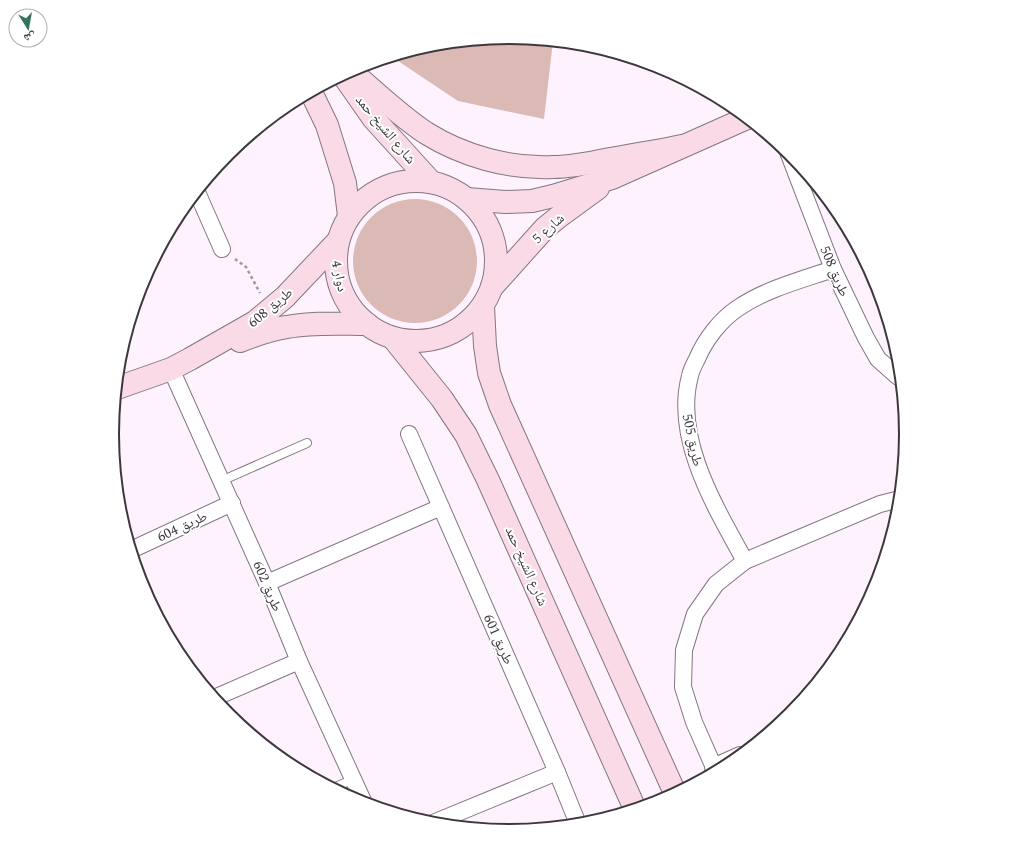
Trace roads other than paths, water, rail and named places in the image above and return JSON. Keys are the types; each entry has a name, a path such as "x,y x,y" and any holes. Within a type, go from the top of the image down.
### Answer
{"main road":[{"path":"357,75 409,121 427,133 446,144 487,160 530,167 575,166 682,146"},
{"name":"شارع الشيخ حمد","path":"346,80 373,118 431,182"},
{"path":"313,97 327,125 343,176 349,216"},
{"name":"شارع 5","path":"467,199 505,202 532,201 553,196 612,178 740,121"},
{"name":"شارع 5","path":"487,296 545,228 612,178"},
{"name":"دوار 4","path":"408,181 431,182 454,190 467,199 475,206 491,230 495,244 496,258 496,273 487,296 474,317 450,333 421,341 393,338 379,332 357,316 342,294 336,269 335,255 342,228 349,216 359,204 371,194 385,187 408,181"},
{"name":"طريق 608","path":"122,386 171,369 255,322 285,297 338,241"},
{"path":"487,296 484,346 489,373 500,405 673,788"},
{"name":"طريق 608","path":"190,359 257,334 288,326 367,324"},
{"name":"شارع الشيخ حمد","path":"393,338 442,399 466,435 488,480 633,803"}],"street":[{"name":"طريق 508","path":"794,168 833,269 866,338 878,359 895,374"},
{"path":"199,198 222,249"},
{"name":"طريق 505","path":"745,560 710,496 699,470 690,437 686,406 690,376 701,348 718,326 737,309 760,295 833,269"},
{"name":"طريق 602","path":"171,369 267,583 298,661 360,794"},
{"name":"طريق 601","path":"409,434 558,772 576,818"},
{"path":"714,766 694,722 683,687 684,650 695,614 716,584 745,560 880,504 894,501"},
{"name":"طريق 604","path":"136,548 232,503"},
{"path":"267,583 441,507"},
{"path":"220,695 298,661"},
{"path":"445,819 558,772"}],"lane":[{"path":"221,481 307,443"},
{"path":"340,785 354,780"}]}
